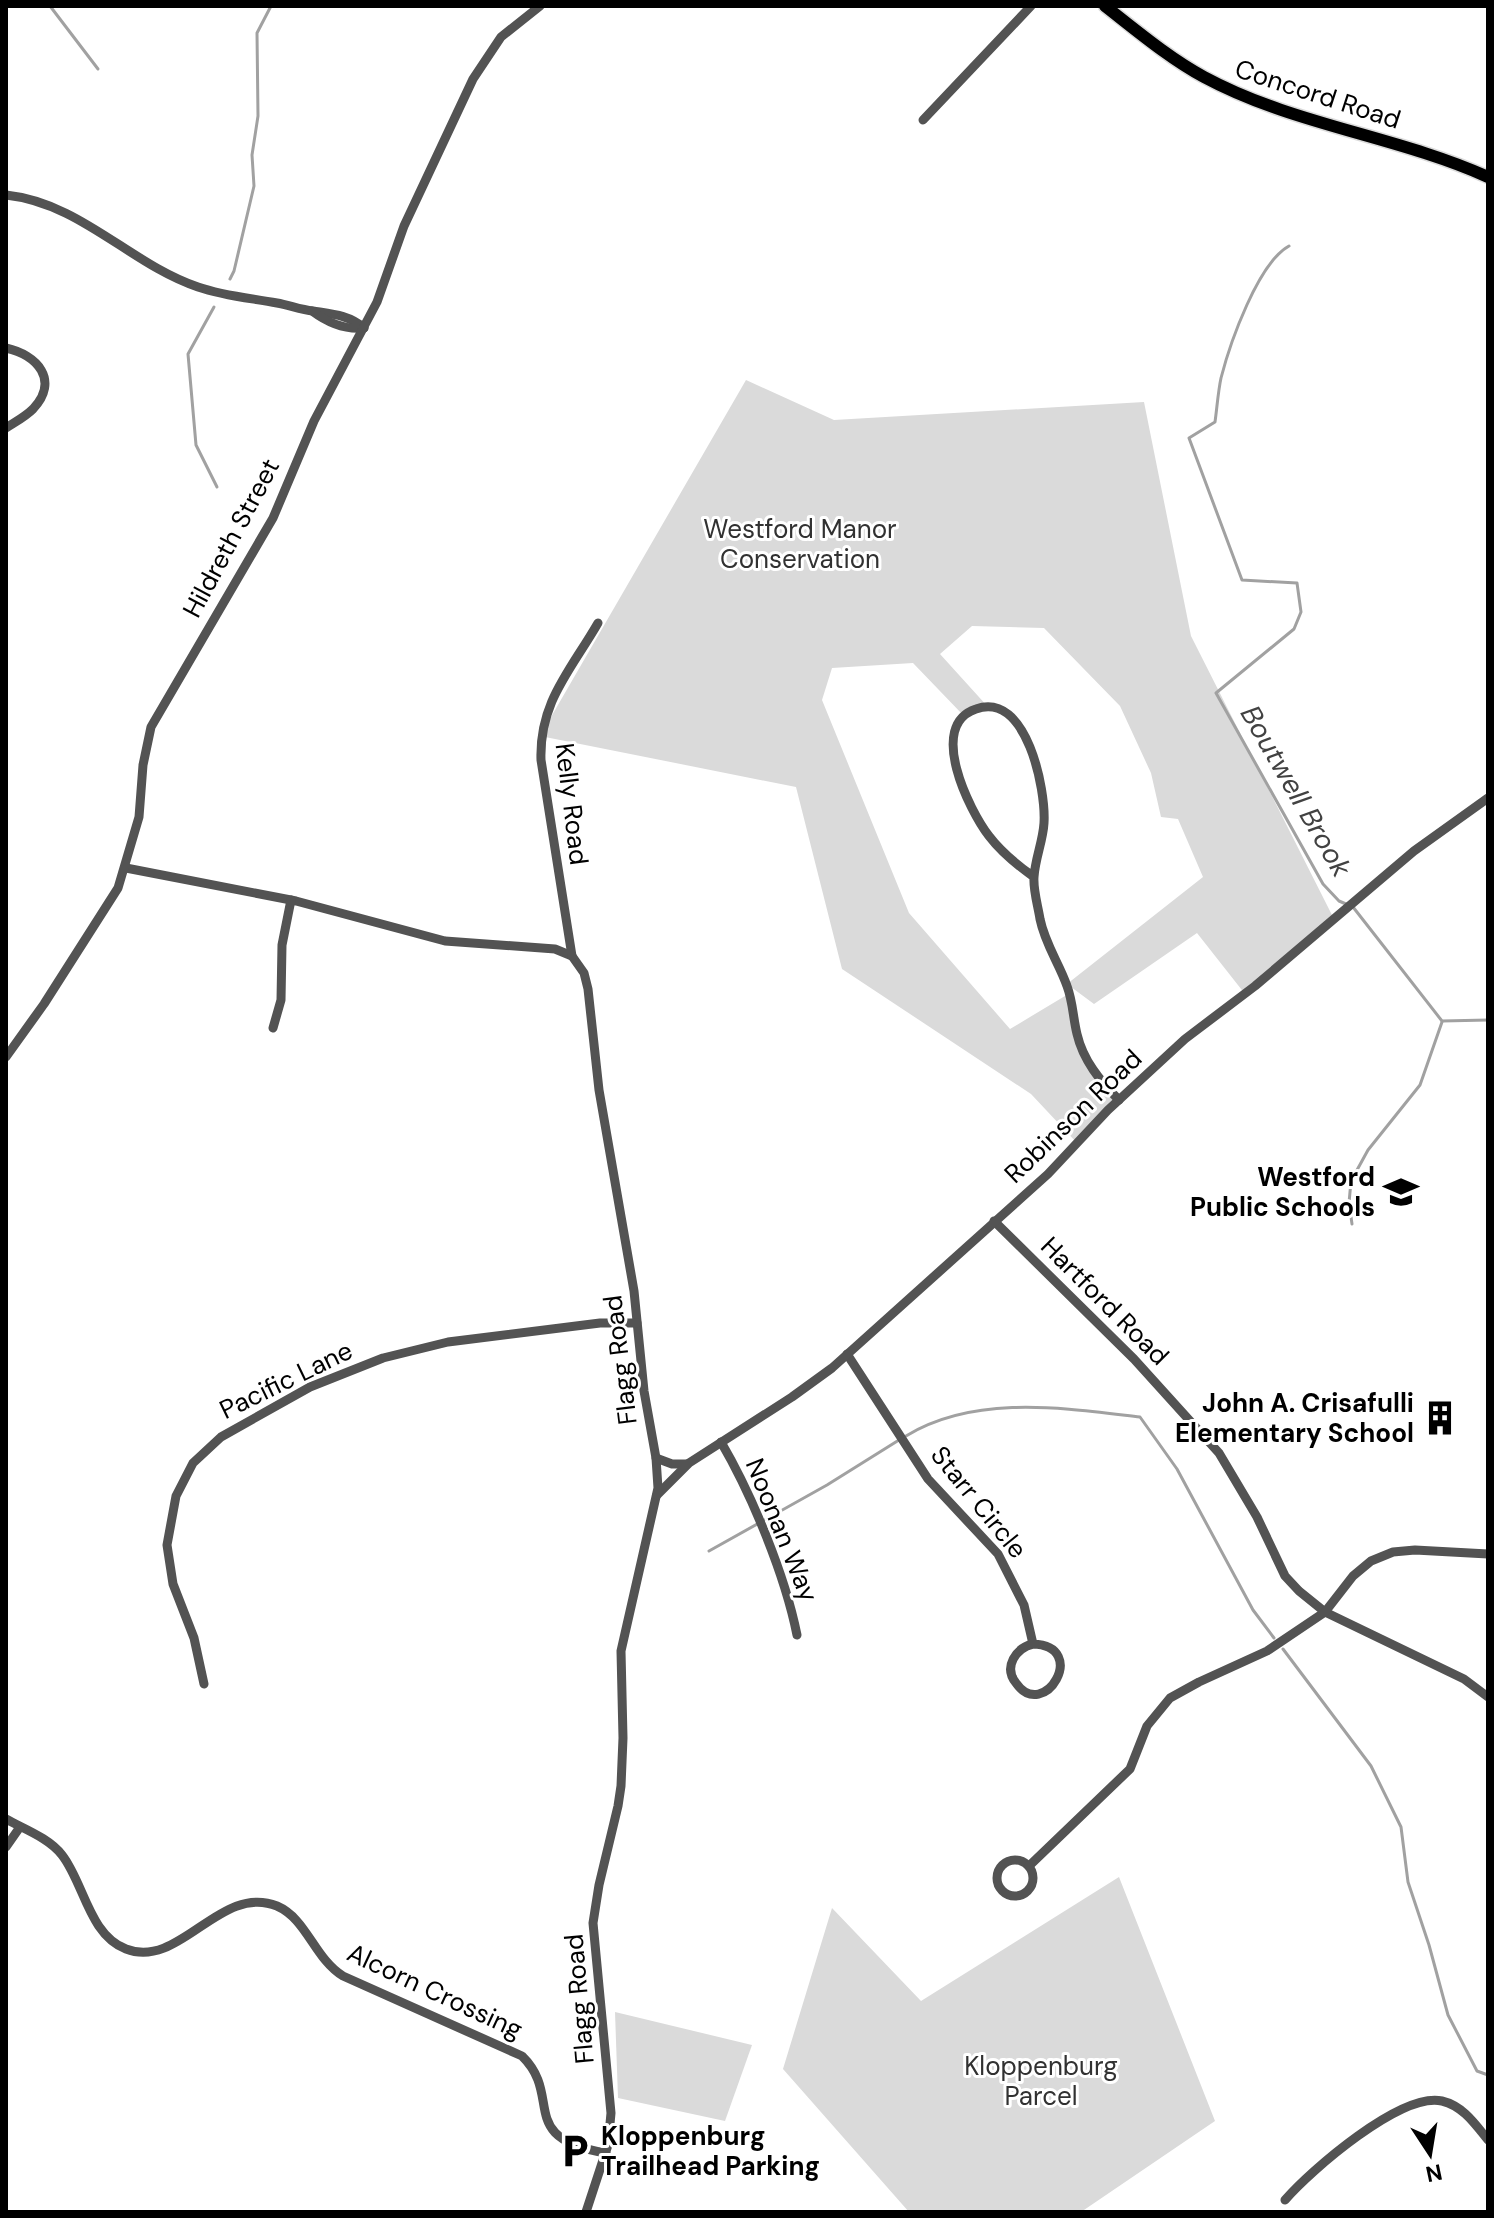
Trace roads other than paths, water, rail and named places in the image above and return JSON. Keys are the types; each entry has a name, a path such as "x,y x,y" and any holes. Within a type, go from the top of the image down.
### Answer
{"main road":[{"name":"Concord Road","path":"1105,6 1168,54 1235,92 1293,113 1430,153 1488,177"}],"street":[{"name":"Hildreth Street","path":"6,1057 104,913 126,868 139,817 143,765 151,727 254,553 288,485 314,421 377,302 404,226 473,79 501,37 540,6"},
{"path":"923,120 1031,6"},
{"path":"6,195 38,201 62,210 165,273 194,286 223,295 326,311 354,320 364,328"},
{"path":"6,348 33,358 44,380 36,404 7,425"},
{"name":"Kelly Road","path":"572,956 541,760 540,736 544,718 566,672 598,623"},
{"path":"1034,877 1011,860 990,838 964,793 955,757 954,733 964,716 975,709 995,708 1007,713 1017,723 1032,751 1041,784 1044,821 1034,877 1043,929 1067,984 1080,1045 1096,1074 1119,1100"},
{"name":"Robinson Road","path":"657,1495 689,1463 814,1382 1048,1174 1119,1100 1185,1039 1292,956 1431,838 1488,798"},
{"path":"126,868 291,900 437,940 555,949 572,956"},
{"path":"273,1028 281,1000 282,945 291,900"},
{"name":"Flagg Road","path":"572,956 580,964 588,989 599,1090 628,1247 644,1391 656,1458 657,1495 621,1651 621,1786 593,1923 611,2113 606,2153 586,2212"},
{"path":"6,1036 15,1044"},
{"name":"Hartford Road","path":"994,1221 1134,1359 1202,1432 1231,1471 1285,1576 1325,1612 1464,1679 1488,1697"},
{"name":"Pacific Lane","path":"204,1684 194,1638 173,1584 167,1545 176,1496 193,1463 221,1437 310,1387 383,1358 448,1342 600,1323 637,1323"},
{"name":"Starr Circle","path":"847,1354 928,1479 998,1554 1024,1605 1033,1644"},
{"name":"Noonan Way","path":"721,1442 738,1472 761,1528 791,1606 797,1635"},
{"path":"656,1458 672,1464 689,1463"},
{"path":"1029,1866 1130,1769 1147,1726 1170,1698 1267,1651 1325,1612 1353,1576 1381,1556 1415,1550 1488,1554"},
{"path":"1033,1644 1052,1650 1060,1664 1056,1683 1038,1693 1019,1687 1011,1669 1016,1654 1023,1647 1033,1644"},
{"name":"Alcorn Crossing","path":"6,1819 59,1851 99,1924 120,1947 138,1952 156,1951 235,1907 256,1903 277,1906 297,1921 322,1959 343,1976 522,2056 534,2072 547,2119 557,2135 574,2146 606,2153"},
{"path":"6,1847 20,1827"},
{"path":"1019,1860 1029,1866 1033,1883 1027,1893 1009,1896 1000,1888 997,1877 1007,1862 1019,1860"},
{"path":"1285,2200 1317,2168 1392,2113 1415,2103 1438,2101 1456,2106 1488,2140"}],"waterway":[{"path":"50,6 98,69"},
{"path":"230,279 254,186 252,155 258,116 257,33 271,6"},
{"name":"Boutwell Brook","path":"1289,246 1278,255 1256,286 1238,325 1221,378 1215,422 1189,438 1242,580 1297,583 1301,612 1294,629 1216,693 1323,884 1346,904"},
{"path":"214,307 188,354 196,445 217,487"},
{"name":"Boutwell Brook","path":"1353,907 1442,1021 1488,1020"},
{"path":"1352,1224 1349,1203 1351,1181 1368,1150 1420,1085 1442,1022"},
{"path":"906,1436 933,1423 990,1409 1050,1408 1140,1417 1177,1469 1253,1610 1274,1638"},
{"path":"709,1551 827,1485 899,1440"},
{"path":"1283,1649 1371,1766 1401,1827 1408,1882 1448,2015 1477,2071 1488,2075"}],"place":[{"name":"Westford Public Schools","path":"1401,1192"},
{"name":"John A. Crisafulli Elementary School","path":"1440,1418"},
{"name":"Kloppenburg Trailhead Parking","path":"575,2151"}],"park label":[{"name":"Westford Manor Conservation","path":"800,544"},
{"name":"Kloppenburg Parcel","path":"1041,2081"}]}
